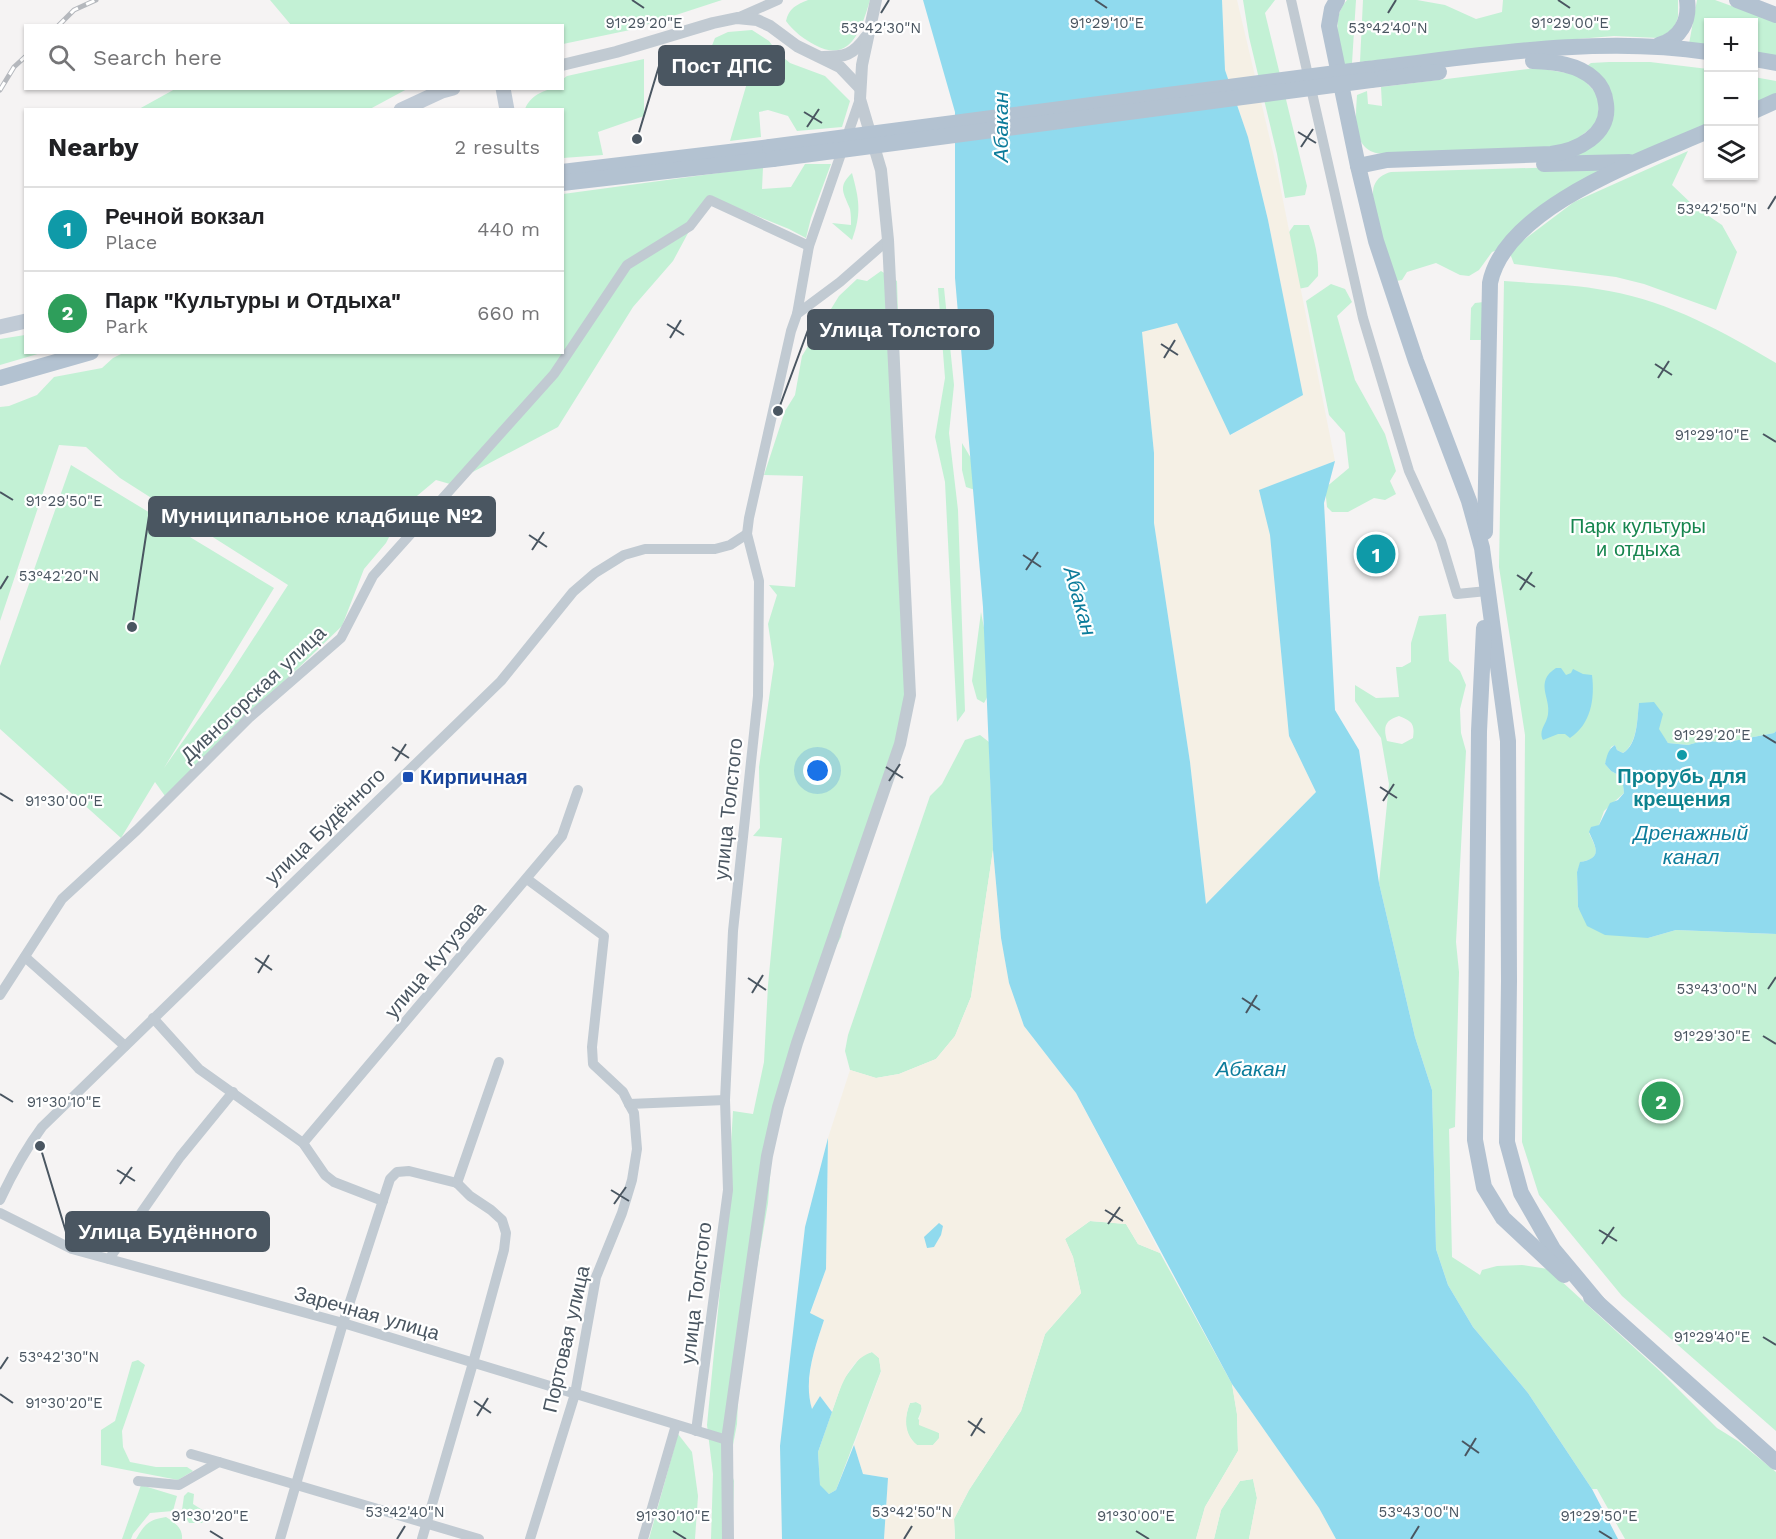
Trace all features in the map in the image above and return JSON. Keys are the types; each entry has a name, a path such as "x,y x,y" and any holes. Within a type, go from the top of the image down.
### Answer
{"main road":[{"path":"1325,0 1358,166 1383,263 1416,361 1475,516 1484,563"},
{"path":"1329,26 1332,9 1337,0"},
{"path":"1652,46 1668,42 1678,34 1687,16 1687,0"},
{"path":"1737,0 1758,4 1776,15"},
{"path":"564,174 772,153 1578,46 1652,46 1704,52"},
{"path":"1369,74 1612,55 1680,58 1704,62"},
{"path":"1758,60 1776,63"},
{"path":"1358,166 1387,160 1551,154 1568,151 1582,145 1605,120 1605,100 1598,83 1588,74 1567,65 1533,61"},
{"path":"1758,71 1776,74"},
{"path":"405,108 446,90"},
{"path":"503,90 507,108"},
{"path":"1758,109 1776,101"},
{"path":"1598,1303 1553,1249 1521,1193 1507,1142 1508,741 1484,563 1490,283 1494,267 1512,240 1556,205 1604,177 1704,133"},
{"path":"1358,166 1388,168 1619,162 1651,156"},
{"path":"0,327 24,321"},
{"path":"0,370 60,354"},
{"path":"0,378 84,354"},
{"path":"1486,591 1479,731 1475,1140 1484,1187 1503,1218 1542,1256 1776,1462"}],"street":[{"path":"564,65 737,18 778,0"},
{"path":"860,94 867,36 876,0"},
{"path":"1291,0 1357,296 1409,471 1441,541 1457,594 1486,591"},
{"path":"728,1539 727,1440 767,1156 778,1107 797,1043 900,744 910,695 888,240 881,170 860,94 840,67 797,46 770,26 757,20 737,18"},
{"path":"819,56 842,57 857,49 867,36"},
{"name":"улица Толстого","path":"696,1431 728,1190 725,1100 733,932 758,696 759,581 747,534 791,331 797,314 809,246 860,94"},
{"name":"Дивногорская улица","path":"0,995 62,899 137,830 249,718 341,638 373,576 554,374 627,265 690,226 710,200 809,246"},
{"path":"797,314 840,282 888,240"},
{"name":"улица Будённого","path":"0,1200 19,1161 42,1126 501,681 573,592 595,573 624,555 645,549 715,549 730,545 747,534"},
{"name":"улица Кутузова","path":"303,1143 562,836 578,790"},
{"name":"Портовая улица","path":"527,879 604,936 592,1047 593,1064 623,1092 634,1113 638,1149 622,1213 596,1277 575,1394 530,1539"},
{"path":"25,957 125,1046"},
{"path":"153,1018 199,1069 303,1143 325,1175 334,1182 383,1201"},
{"path":"457,1183 499,1062"},
{"path":"109,1259 180,1157 233,1092"},
{"path":"629,1104 725,1100"},
{"path":"280,1539 343,1323 390,1179 397,1172 409,1171 457,1183 502,1220 506,1233 504,1250 473,1363 422,1539"},
{"name":"Заречная улица","path":"0,1213 72,1249 343,1323 727,1440"},
{"path":"644,1539 676,1425"},
{"path":"191,1454 479,1539"},
{"path":"138,1481 179,1485 219,1462"}],"green space":[{"path":"270,0 722,0 630,30 564,44 564,24 290,24"},
{"path":"808,0 870,0 859,31 853,40 846,47 827,50 803,38 786,21 794,8"},
{"path":"1243,0 1275,0 1265,13 1307,186 1305,195 1285,198 1249,37"},
{"path":"1347,0 1356,0 1352,63 1345,66 1338,23 1342,7"},
{"path":"1363,0 1417,0 1445,5 1476,19 1502,12 1503,0 1678,0 1678,17 1675,26 1659,38 1614,36 1360,62"},
{"path":"1697,0 1715,0 1776,22 1776,59 1758,56 1758,18 1704,18 1704,47 1689,44"},
{"path":"752,30 769,41 790,63 825,76 850,101 842,127 797,131 788,116 768,110 759,112 761,137 730,141 749,76 705,63 715,38 728,32"},
{"path":"644,59 644,116 598,132 603,155 564,158 564,108 526,108 531,99 540,93 548,90 564,90 564,78"},
{"path":"1650,62 1704,69 1704,128 1633,157 1557,161 1609,124 1587,66 1591,63"},
{"path":"1537,68 1579,75 1599,96 1598,123 1566,147 1382,154 1366,148 1358,135 1357,95 1367,91 1368,104 1382,106 1381,87"},
{"path":"1758,78 1776,81 1776,96 1758,104"},
{"path":"173,90 405,90 372,108 141,108"},
{"path":"1688,151 1672,185 1694,206 1722,225 1737,252 1716,310 1644,284 1616,277 1514,264 1509,251 1574,202"},
{"path":"805,164 831,164 806,238 708,196 673,261 633,307 558,427 450,484 436,480 405,506 386,543 364,569 342,626 165,796 155,782 121,838 0,729 0,666 71,465 274,588 164,768 229,676 288,585 120,478 86,447 59,445 0,621 0,407 9,406 37,395 54,377 102,368 121,354 564,354 564,194 763,167 762,189 791,187"},
{"path":"1563,167 1600,170 1503,248 1492,252 1479,270 1469,276 1460,275 1436,263 1407,272 1402,280 1396,281 1380,233 1374,205 1374,186 1383,175 1391,172"},
{"path":"852,173 858,206 852,240 832,223 851,225 850,209 843,186"},
{"path":"1294,225 1309,225 1318,263 1318,276 1308,287 1298,289 1287,235"},
{"path":"881,271 897,281 910,722 853,870 841,937 819,979 773,1138 768,1203 739,1373 737,1424 729,1466 734,1481 732,1539 711,1539 713,1474 707,1425 726,1228 733,1111 753,1114 764,1062 768,985 782,838 753,836 760,828 759,767 774,664 768,624 777,595 769,585 795,587 803,476 764,475 785,411 795,395 802,356 839,296 857,279 867,281"},
{"name":"Парк культуры и отдыха","path":"1504,281 1596,289 1632,296 1675,310 1716,329 1776,363 1776,731 1728,742 1702,741 1688,745 1668,743 1639,703 1632,743 1623,753 1617,750 1615,745 1611,747 1605,764 1611,771 1622,777 1624,793 1604,811 1599,825 1589,833 1596,852 1593,858 1581,862 1577,872 1578,908 1648,938 1676,930 1776,934 1776,1431 1622,1296 1539,1195 1522,1142 1525,735 1499,567"},
{"path":"1331,284 1345,289 1352,302 1337,316 1355,380 1385,434 1396,471 1390,481 1396,494 1385,500 1374,498 1348,512 1332,512 1327,507 1325,488 1349,468 1345,433 1329,415 1306,301"},
{"path":"938,288 944,288 954,385 949,433 958,510 965,711 957,722 945,482 935,437 945,378"},
{"path":"1484,302 1482,340 1470,340 1471,308 1475,303"},
{"path":"24,335 24,354 38,354 0,365 0,339"},
{"path":"962,443 978,470 978,491 966,487 962,470"},
{"path":"981,612 991,671 988,694 984,703 977,699 972,681"},
{"path":"1446,614 1449,661 1460,671 1466,685 1460,709 1461,733 1466,751 1456,942 1459,972 1455,1127 1449,1129 1452,1257 1480,1275 1482,1270 1497,1266 1522,1265 1548,1269 1661,1372 1717,1428 1738,1441 1776,1472 1776,1539 1625,1539 1597,1489 1592,1489 1528,1393 1473,1327 1448,1285 1436,1249 1432,1090 1415,1037 1379,883 1389,784 1381,738 1355,701 1355,685 1376,698 1399,697 1396,667 1402,667 1411,662 1411,643 1419,616","holes":["1399,716 1410,721 1413,726 1413,738 1402,744 1387,741 1385,732 1388,722"]},
{"path":"980,735 989,742 993,850 971,997 955,1036 936,1059 899,1074 876,1078 850,1070 845,1051 848,1035 930,796 942,784 965,740"},
{"path":"1090,1221 1126,1224 1138,1244 1160,1253 1232,1384 1237,1414 1238,1451 1205,1507 1196,1539 955,1539 954,1519 969,1490 1021,1411 1045,1334 1081,1293 1073,1257 1065,1239"},
{"path":"872,1352 879,1358 881,1371 836,1490 829,1494 820,1486 818,1452 843,1380 862,1355"},
{"path":"138,1360 145,1365 122,1431 123,1447 130,1462 156,1467 187,1467 193,1471 178,1480 101,1465 101,1430 115,1421 132,1362"},
{"path":"910,1403 921,1404 922,1409 918,1419 939,1433 940,1438 933,1445 917,1445 907,1431 908,1409"},
{"path":"678,1434 692,1452 698,1496 695,1539 649,1539"},
{"path":"1253,1479 1257,1498 1249,1539 1214,1539 1221,1510 1240,1481"},
{"path":"141,1485 177,1496 173,1511 150,1513 131,1539 122,1539"},
{"path":"188,1492 194,1494 193,1504 204,1511 206,1516 202,1523 189,1523 182,1510 184,1496"},
{"path":"166,1517 175,1523 182,1539 136,1539 148,1524"}],"sand":[{"path":"1222,0 1237,0 1276,165 1335,461 1260,490 1270,535 1289,736 1316,792 1206,905 1190,762 1154,523 1154,453 1141,332 1177,322 1231,435 1302,395 1268,220 1248,137 1225,70"},
{"path":"993,850 1001,938 1009,983 1024,1026 1076,1093 1160,1253 1138,1244 1126,1224 1090,1221 1065,1239 1073,1257 1081,1293 1045,1334 1021,1411 969,1490 954,1519 955,1539 884,1539 888,1478 863,1474 854,1445 881,1372 879,1358 872,1352 851,1368 832,1412 820,1396 812,1410 810,1398 811,1364 824,1320 810,1314 826,1269 828,1138 850,1070 876,1078 899,1074 936,1059 955,1036 971,997","holes":["916,1402 921,1405 919,1425 939,1433 939,1438 933,1445 917,1445 907,1431 906,1420 910,1403"]},
{"path":"1232,1384 1319,1508 1336,1539 1249,1539 1257,1498 1253,1479 1240,1481 1221,1510 1214,1539 1196,1539 1205,1507 1238,1451 1237,1414"}],"water":[{"name":"Абакан","path":"923,0 1222,0 1225,70 1248,137 1268,220 1303,395 1230,435 1177,323 1142,332 1154,453 1154,523 1190,762 1206,904 1316,792 1289,736 1270,535 1259,490 1335,461 1324,503 1335,710 1359,750 1379,883 1415,1037 1432,1090 1436,1249 1448,1285 1473,1327 1528,1393 1592,1489 1618,1539 1336,1539 1319,1508 1232,1384 1076,1093 1024,1026 1009,983 1001,938 993,850 983,607 955,278 955,112"},
{"path":"1556,668 1561,668 1566,675 1573,669 1592,675 1592,702 1583,726 1570,738 1565,734 1558,734 1543,740 1542,730 1548,708 1545,684 1549,673"},
{"name":"Дренажный канал","path":"1654,702 1663,714 1659,729 1668,743 1688,745 1702,741 1728,742 1776,731 1776,934 1676,930 1648,938 1605,935 1587,926 1578,907 1577,872 1580,862 1592,858 1596,852 1589,832 1591,827 1599,825 1610,803 1618,800 1624,793 1622,777 1611,771 1605,764 1607,756 1615,745 1617,750 1623,753 1628,749 1636,731 1639,703"},
{"path":"828,1138 826,1269 810,1313 824,1320 809,1375 812,1409 820,1396 832,1412 818,1452 820,1485 829,1494 836,1490 854,1445 863,1474 888,1478 884,1539 782,1539 780,1446 805,1227"},
{"path":"939,1223 943,1226 941,1235 934,1247 927,1248 924,1237"}],"railway":[{"path":"60,24 74,10 96,0"},
{"path":"0,90 14,67 24,58"}],"place":[{"name":"Пост ДПС","path":"637,139"},
{"name":"Улица Толстого","path":"778,411"},
{"name":"Речной вокзал","path":"1376,554"},
{"name":"Муниципальное кладбище №2","path":"132,627"},
{"name":"Прорубь для крещения","path":"1682,755"},
{"name":"Кирпичная","path":"408,777"},
{"name":"Парк \"Культуры и Отдыха\"","path":"1661,1101"},
{"name":"Улица Будённого","path":"40,1146"}]}
